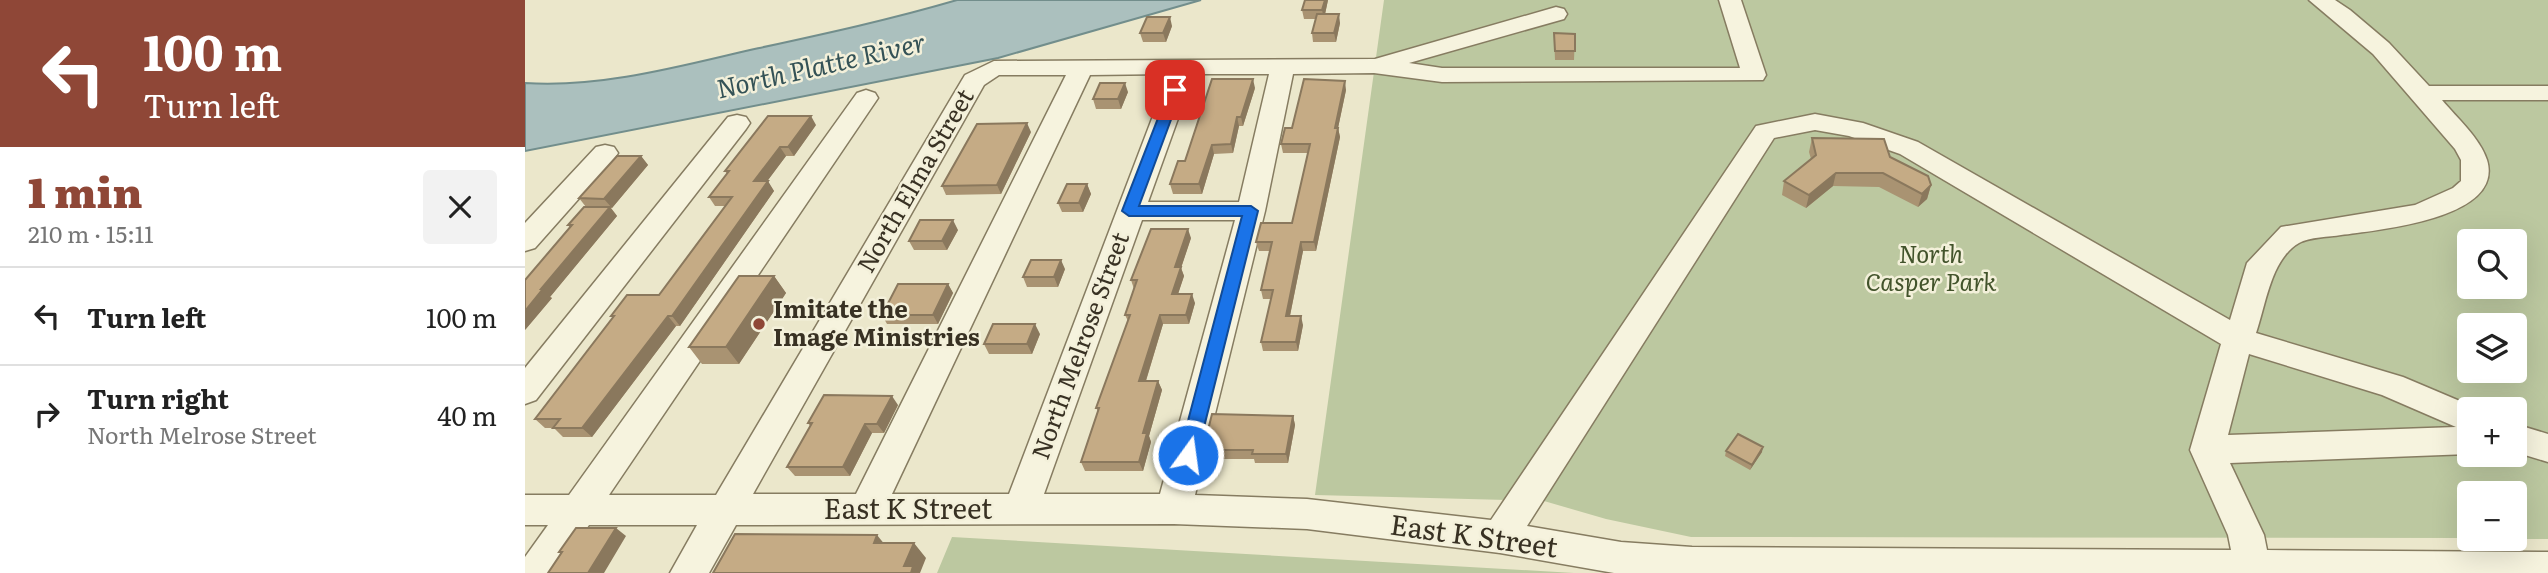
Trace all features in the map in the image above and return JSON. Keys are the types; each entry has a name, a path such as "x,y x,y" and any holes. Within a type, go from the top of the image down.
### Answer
{"street":[{"path":"867,509 1081,66 1374,66 1442,75 1754,75 1730,0"},
{"path":"2252,568 2246,535 2207,450 2262,263 2291,234 2420,213 2463,194 2474,184 2476,174 2474,160 2467,146 2422,93 2368,34 2320,0"},
{"path":"1374,66 1556,14"},
{"name":"North Melrose Street","path":"1021,509 1185,65"},
{"name":"North Elma Street","path":"689,573 974,80 994,68 1081,66"},
{"path":"1174,509 1251,211 1283,66"},
{"path":"2422,93 2548,93"},
{"path":"535,573 866,98"},
{"path":"1500,537 1765,132 1815,122 1854,129 1909,148 2238,339 2392,386 2457,413"},
{"path":"525,391 737,123"},
{"path":"525,241 605,153"},
{"path":"1129,211 1251,211"},
{"path":"2207,450 2457,440"},
{"path":"2527,442 2548,448"},
{"name":"East K Street","path":"525,510 1174,509 1307,514 1500,537 1621,558 1751,569 2548,568"}],"green space":[{"name":"North Casper Park","path":"1384,0 2548,0 2548,539 2527,539 2527,481 2457,481 2457,538 1691,537 1606,519 1544,501 1315,495"},
{"path":"952,537 1574,573 937,573"}],"water":[{"name":"North Platte River","path":"957,0 1201,0 998,58 525,151 525,83 582,82 638,75 854,27"}],"building":[{"path":"1305,0 1325,0 1322,10 1302,10"},
{"path":"1317,14 1339,14 1334,33 1312,33"},
{"path":"1147,17 1170,17 1163,33 1140,33"},
{"path":"1554,33 1575,34 1575,51 1555,51"},
{"path":"1212,79 1253,79 1241,117 1237,117 1231,144 1212,145 1199,184 1170,184 1178,161 1185,161"},
{"path":"1304,79 1345,81 1335,128 1338,128 1314,242 1301,242 1286,316 1301,316 1296,342 1261,342 1273,290 1261,290 1272,242 1256,242 1261,223 1292,223 1310,144 1281,144 1285,128 1292,128"},
{"path":"1100,83 1125,83 1118,99 1093,99"},
{"path":"768,116 811,116 788,147 780,147 754,181 768,181 672,316 668,316 582,428 553,428 560,419 535,419 627,295 659,295 732,197 709,197 729,171 725,171"},
{"path":"1027,123 997,185 942,186 977,124"},
{"path":"1812,138 1884,139 1890,157 1928,176 1931,185 1922,194 1883,173 1836,173 1809,195 1784,181 1816,155"},
{"path":"617,156 641,156 604,199 579,198"},
{"path":"1067,184 1087,184 1079,203 1058,203"},
{"path":"584,207 610,207 525,311 525,280"},
{"path":"920,220 953,220 942,241 909,241"},
{"path":"1151,229 1188,229 1175,267 1181,267 1172,294 1192,294 1186,315 1160,315 1139,381 1158,381 1143,433 1147,433 1139,462 1081,462 1099,408 1096,408 1130,315 1125,315 1137,280 1131,280"},
{"path":"1031,260 1061,260 1054,277 1023,277"},
{"path":"739,276 774,276 726,347 689,347"},
{"path":"898,284 948,284 933,315 882,315"},
{"path":"993,324 1035,324 1027,344 984,344"},
{"path":"824,395 892,396 877,424 865,424 843,467 787,467 812,423 808,423"},
{"path":"1212,414 1293,416 1286,454 1252,454 1253,450 1203,450"},
{"path":"1738,434 1763,447 1752,465 1726,451"},
{"path":"576,528 616,528 588,573 548,573 562,552 559,552"},
{"path":"735,534 877,535 874,543 914,543 904,566 913,566 911,573 713,573"}],"place":[{"name":"Imitate the Image Ministries","path":"759,324"}],"route":[{"path":"1175,90 1129,211 1251,211 1188,455"}]}
